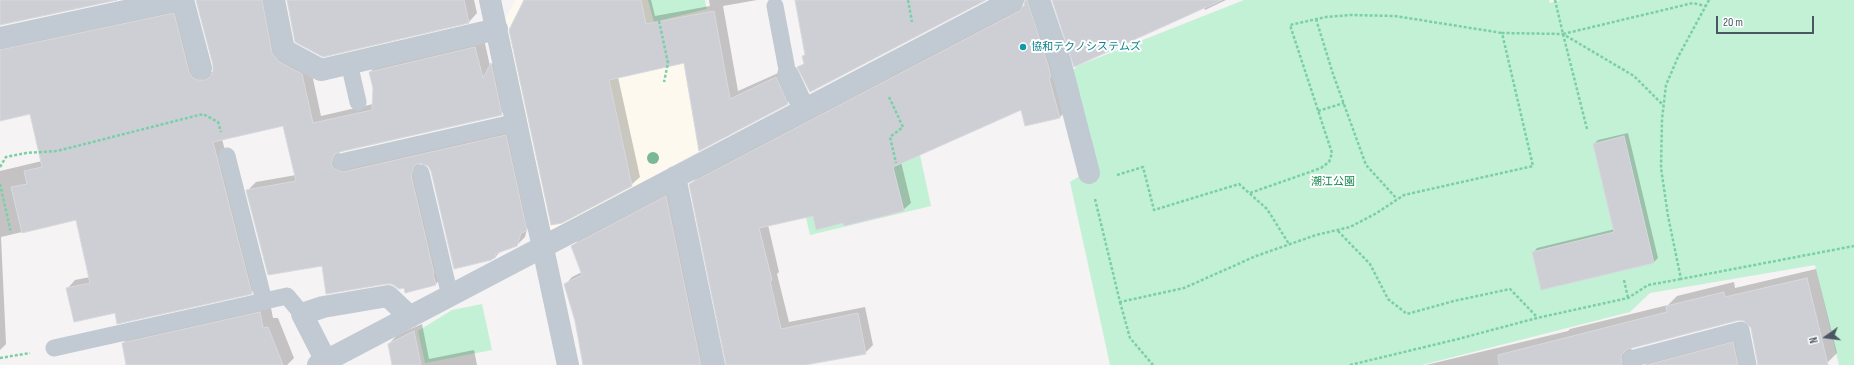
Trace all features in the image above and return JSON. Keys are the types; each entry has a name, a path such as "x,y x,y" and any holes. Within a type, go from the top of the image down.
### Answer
{"street":[{"path":"0,38 176,0"},
{"path":"183,0 201,68"},
{"path":"274,0 284,50 321,70 497,29"},
{"path":"490,0 544,246 568,365"},
{"path":"410,317 388,296 322,307 302,314 322,363 410,317 450,296 804,109 1013,0"},
{"path":"1039,0 1060,61 1090,178"},
{"path":"788,74 804,109"},
{"path":"675,177 714,365"}],"lane":[{"path":"775,6 788,74"},
{"path":"349,63 358,102"},
{"path":"341,162 516,122"},
{"path":"227,156 264,300"},
{"path":"421,173 450,296"},
{"path":"54,348 287,296 302,314"},
{"path":"1633,365 1631,359 1741,330 1748,365"}],"path":[{"path":"1555,0 1587,129"},
{"path":"1682,279 1668,216 1661,168 1663,105 1666,85 1678,57 1709,0"},
{"path":"1250,193 1321,168 1329,162 1332,153 1331,145 1318,111 1290,25 1316,19 1351,15 1394,16 1502,33 1563,34 1694,3 1706,6"},
{"path":"1316,19 1366,165 1397,199"},
{"path":"660,21 668,63 664,82"},
{"path":"1120,302 1184,288 1224,269 1289,244 1350,227 1375,214 1404,194 1533,166 1502,33"},
{"path":"1563,34 1634,76 1663,105"},
{"path":"876,72 903,127 890,138 896,163"},
{"path":"1318,111 1344,103"},
{"path":"0,167 6,157 26,153 57,151 203,114 218,122 227,156"},
{"path":"1153,365 1130,338 1090,178 1143,167 1154,210 1239,184 1267,209 1289,244"},
{"path":"0,184 11,233"},
{"path":"1338,230 1370,264 1388,299 1407,314 1454,301 1510,289 1538,318"},
{"path":"1350,365 1538,318 1628,298 1648,285 1854,246"},
{"path":"1624,280 1628,298"},
{"path":"0,358 54,348"}],"shaded area":[{"path":"515,0 705,0 709,12 714,11 737,130 550,233 504,22"}],"green space":[{"path":"648,0 705,0 707,9 654,22"},
{"name":"潮江公園","path":"1244,0 1549,0 1550,3 1561,0 1854,0 1854,365 1839,365 1815,265 1650,293 1630,312 1422,365 1110,365 1070,182 1096,166 1071,73 1077,66"},
{"path":"887,80 920,155 931,206 810,235 794,166 877,87"},
{"path":"482,304 492,350 425,363 418,331 452,310"}],"building":[{"path":"0,0 117,0 0,25"},
{"path":"196,0 262,0 272,53 278,61 302,74 313,123 372,110 373,88 369,72 475,47 483,78 491,63 502,115 339,152 334,155 331,164 334,169 343,172 506,135 527,231 521,233 517,246 495,254 496,257 491,260 454,269 431,171 428,166 419,163 414,166 411,175 436,285 405,293 404,288 399,289 392,284 386,284 326,294 322,266 268,275 246,190 296,181 283,126 213,142 252,294 117,324 115,313 74,322 66,288 90,283 76,220 22,233 11,187 27,184 24,171 42,167 30,114 0,121 0,50 174,13 189,72 192,77 197,80 205,80 210,77 213,71 213,65"},
{"path":"287,0 464,0 469,23 323,57 295,42"},
{"path":"524,0 641,0 646,24 714,11 730,99 776,77 788,104 699,151 684,63 609,80 632,186 562,223 551,225 509,30"},
{"path":"795,0 986,0 810,92 797,67 804,64 802,56 805,55"},
{"path":"1025,0 1027,0 1048,65 1051,77 1049,78 1060,118 1025,126 1021,110 893,167 904,211 844,226 843,223 816,230 813,216 759,228 772,280 770,281 781,329 858,313 866,354 805,365 726,365 689,184 1019,11 1024,6"},
{"path":"1052,0 1222,0 1074,67"},
{"path":"1624,136 1654,263 1541,290 1532,252 1614,232 1593,144"},
{"path":"666,196 701,365 583,365 575,321 564,284 582,275 571,246"},
{"path":"1807,278 1828,365 1758,365 1751,328 1744,321 1739,320 1628,349 1621,356 1622,365 1499,365 1498,355 1667,312 1666,306 1724,292 1725,297"},
{"path":"260,312 263,328 268,327 283,365 126,365 122,343"},
{"path":"414,331 421,365 392,365 388,344"},
{"path":"1733,342 1738,365 1647,365"}],"place":[{"name":"協和テクノシステムズ","path":"1023,47"}]}
